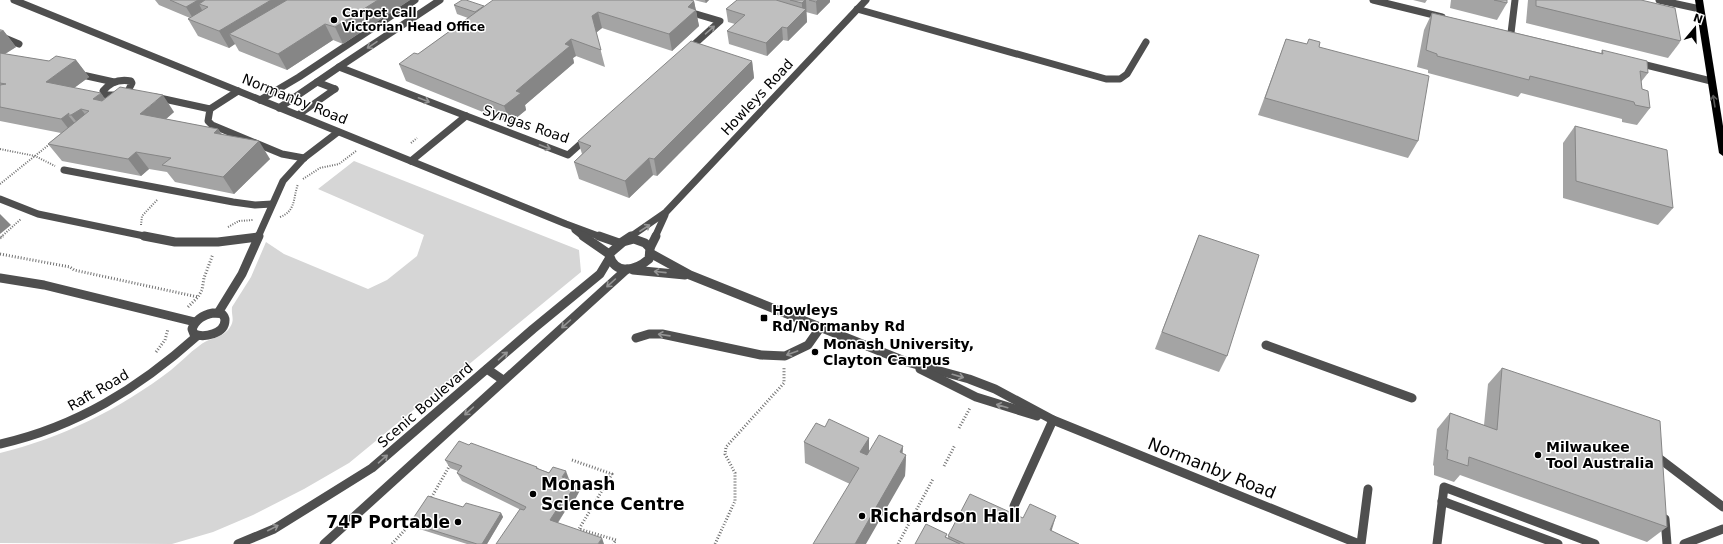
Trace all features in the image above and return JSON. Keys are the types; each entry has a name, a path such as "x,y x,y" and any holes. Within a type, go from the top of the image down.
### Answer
{"main road":[{"path":"1699,0 1723,153"}],"street":[{"name":"Normanby Road","path":"14,0 566,224 620,242"},
{"path":"260,100 299,77 415,0"},
{"path":"279,108 440,0"},
{"name":"Howleys Road","path":"620,242 666,212 866,0"},
{"path":"1373,0 1449,18"},
{"path":"1511,33 1515,0"},
{"path":"1659,0 1700,9"},
{"path":"678,9 720,22 685,52"},
{"path":"857,9 1106,79 1120,79 1127,74 1146,42"},
{"path":"1503,31 1518,35"},
{"path":"0,36 19,44"},
{"path":"1634,63 1711,81"},
{"name":"Syngas Road","path":"340,67 568,155 591,135"},
{"path":"70,72 114,82"},
{"path":"124,80 131,82 132,86 128,90 114,96 106,95 103,91 114,82 124,80"},
{"path":"298,115 335,89 317,82"},
{"path":"128,90 136,92"},
{"path":"150,96 210,109 238,91"},
{"path":"210,109 208,121 212,126 282,154 304,158"},
{"name":"Syngas Road","path":"410,161 466,116"},
{"path":"197,336 194,334 192,329 195,322 203,316 218,313 232,292 284,181 304,158 338,132"},
{"path":"64,170 233,202 272,204"},
{"path":"0,199 31,211 175,242 218,242 258,238"},
{"name":"Howleys Road","path":"650,251 666,212"},
{"name":"Normanby Road","path":"566,224 609,256"},
{"path":"324,544 503,380 628,269 641,265 648,259 650,251 642,241 636,240 620,242 609,256 611,264 616,267 628,269"},
{"name":"Normanby Road","path":"650,251 690,275 907,362 969,379 995,389 1053,420 1360,544"},
{"name":"Scenic Boulevard","path":"238,544 274,529 372,468 600,274 609,256"},
{"name":"Normanby Road","path":"628,269 690,275"},
{"path":"0,278 44,285 195,322"},
{"name":"Raft Road","path":"0,444 24,439 56,428 116,398 160,368 197,336 201,337 212,334 222,327 226,320 222,314 218,313"},
{"path":"636,338 649,334 662,334 761,355 785,356 808,345 820,328"},
{"path":"1266,345 1412,398"},
{"name":"Normanby Road","path":"907,362 962,392 988,402 1053,420"},
{"path":"487,370 503,380"},
{"path":"1014,506 1053,420"},
{"path":"1661,474 1660,455 1723,507"},
{"path":"1437,544 1444,487 1595,544"},
{"path":"1360,544 1368,489"},
{"path":"1442,501 1558,544"},
{"path":"1664,513 1667,544"},
{"path":"1684,544 1723,529"}],"path":[{"path":"411,143 417,138"},
{"path":"0,184 52,143"},
{"path":"152,357 165,340 171,324 198,297 202,290 204,278 223,231 238,221 286,216 292,211 297,186 301,180 320,168 339,164 366,143"},
{"path":"0,149 35,156 64,170"},
{"path":"147,227 141,226 142,216 167,190"},
{"path":"0,238 31,211"},
{"path":"0,254 70,267 74,270 198,297"},
{"path":"715,544 735,501 735,473 725,454 726,447 784,383 785,356"},
{"path":"959,428 970,408"},
{"path":"944,466 955,445"},
{"path":"427,504 450,466 451,459"},
{"path":"572,460 612,474 579,529 616,540 613,544"},
{"path":"898,544 933,479"},
{"path":"392,544 413,521"}],"shaded area":[{"path":"354,161 579,250 581,272 349,463 304,489 253,515 213,532 172,544 0,543 0,453 46,439 111,409 152,384 171,370 202,343 225,333 232,324 232,307 251,277 266,242 284,254 368,289 387,280 417,256 424,235 318,189"}],"building":[{"path":"170,0 198,0 186,7"},
{"path":"205,0 271,0 219,31 188,19 208,7 199,4"},
{"path":"287,0 378,0 335,27 325,24 278,54 229,34"},
{"path":"462,0 484,6 475,12 454,5"},
{"path":"493,0 690,0 694,1 688,7 696,10 669,34 598,12 592,16 601,50 571,39 565,44 570,46 516,91 521,93 504,106 399,64 414,53 418,54"},
{"path":"737,0 776,0 806,9 787,28 782,27 766,43 727,31 745,15 726,9"},
{"path":"790,0 805,0 802,3"},
{"path":"1494,0 1507,0 1507,3"},
{"path":"1536,0 1641,0 1675,8 1681,41 1536,6"},
{"path":"1432,13 1603,54 1602,50 1647,61 1648,73 1640,71 1642,89 1648,91 1650,108 1635,105 1634,102 1530,76 1529,80 1437,56 1437,54 1426,50"},
{"path":"1286,39 1307,44 1309,39 1320,42 1319,47 1429,76 1418,141 1265,98"},
{"path":"691,41 752,61 654,159 649,158 625,181 574,162 591,146 578,141"},
{"path":"0,53 49,61 56,56 76,60 46,82 101,93 93,99 102,101 120,87 163,95 140,114 218,129 214,133 259,141 223,177 162,165 171,158 136,152 128,159 48,144 89,111 81,109 71,115 68,115 69,113 61,119 0,107 0,85 6,84 0,83"},
{"path":"1575,126 1667,150 1673,208 1576,181"},
{"path":"1199,235 1259,255 1227,356 1162,332"},
{"name":"Milwaukee Tool Australia","path":"1502,368 1660,421 1667,527 1469,457 1468,466 1447,459 1448,450 1446,450 1450,413 1497,430"},
{"path":"829,419 869,438 860,452 867,455 879,435 903,446 900,452 906,455 855,544 813,544 859,468 804,442 816,423 825,427"},
{"name":"Monash Science Centre","path":"459,441 469,445 471,443 537,467 536,468 549,473 553,467 566,471 562,477 576,482 566,501 563,500 550,520 602,538 598,544 496,544 520,509 524,510 526,507 457,473 462,466 445,460"},
{"path":"970,494 1023,518 1030,504 1056,516 1050,530 1079,544 965,544 948,536"},
{"name":"74P Portable","path":"428,496 463,507 466,503 501,513 482,544 477,544 410,523"},
{"path":"926,524 947,534 945,537 960,544 915,544"}],"place":[{"name":"Carpet Call Victorian Head Office","path":"334,20"},
{"name":"Howleys Rd/Normanby Rd","path":"764,318"},
{"name":"Monash University, Clayton Campus","path":"815,352"},
{"name":"Milwaukee Tool Australia","path":"1538,455"},
{"name":"Monash Science Centre","path":"533,494"},
{"name":"Richardson Hall","path":"862,516"},
{"name":"74P Portable","path":"458,522"}]}
